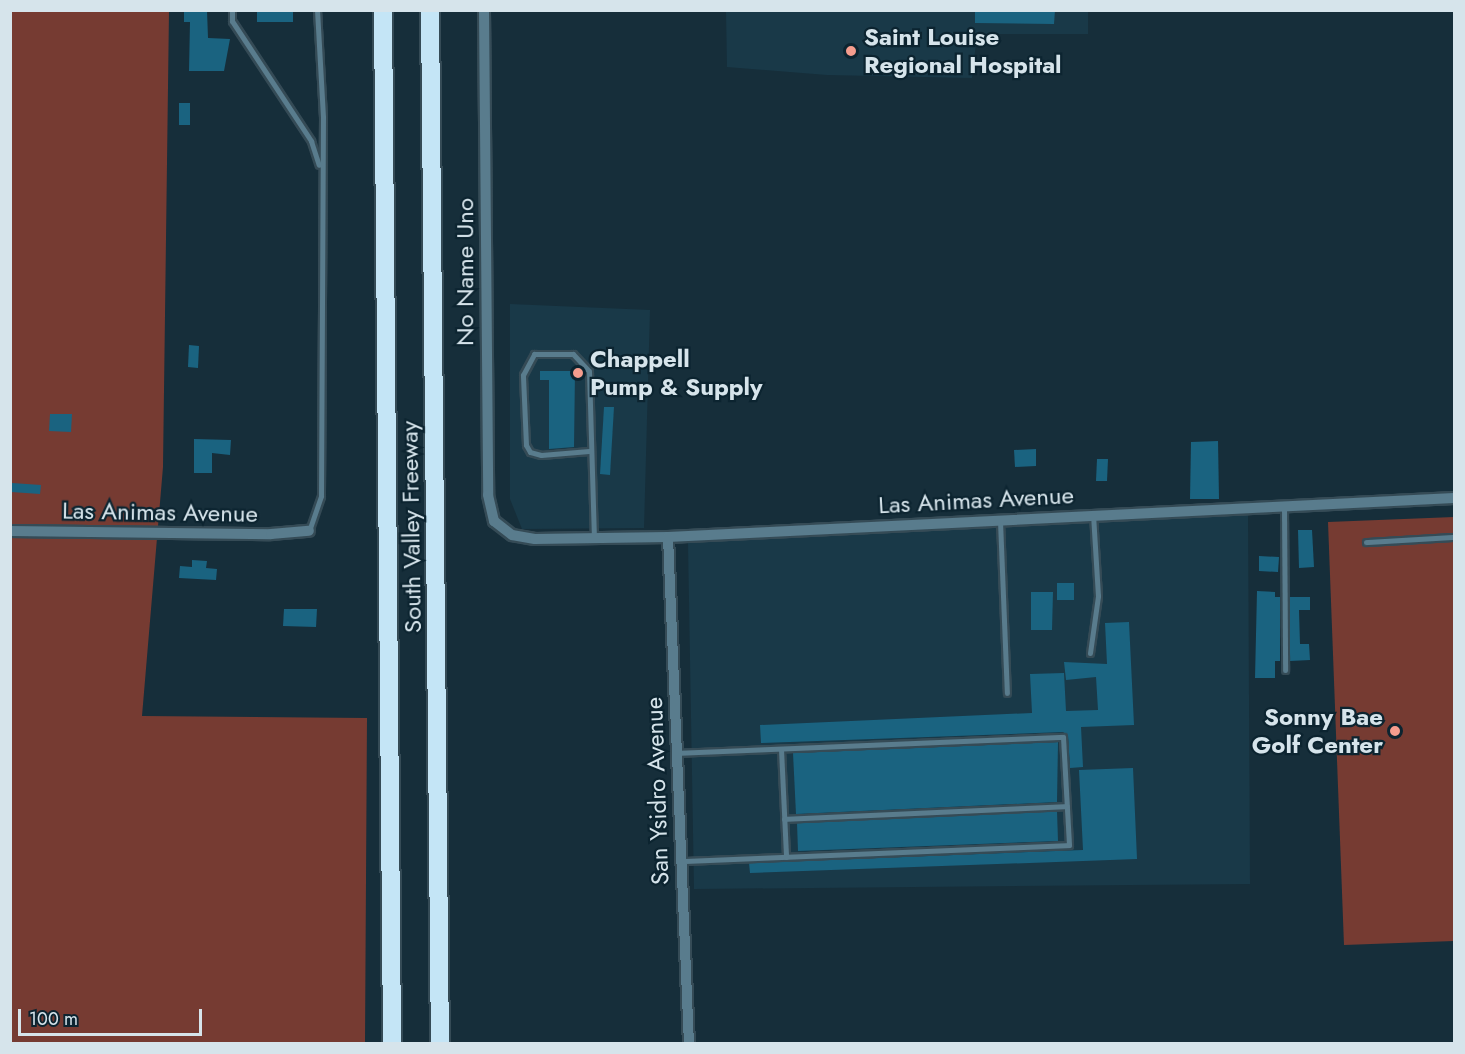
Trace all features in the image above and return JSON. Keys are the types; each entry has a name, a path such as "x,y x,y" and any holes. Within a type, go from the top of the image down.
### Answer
{"highway":[{"name":"South Valley Freeway","path":"383,10 392,1044"},
{"name":"South Valley Freeway","path":"430,10 440,1044"}],"street":[{"name":"No Name Uno","path":"484,10 488,495 494,521 501,530"},
{"name":"Las Animas Avenue","path":"501,530 535,539 668,537 1455,498"},
{"name":"Las Animas Avenue","path":"10,531 271,534 309,531"},
{"name":"San Ysidro Avenue","path":"668,537 688,1044"}],"lane":[{"path":"232,10 232,21 311,141 321,169"},
{"path":"309,531 321,496 323,117 317,10"},
{"path":"589,451 541,455 530,452 526,445 523,375 534,354 573,354 585,362 590,371 589,451 594,538"},
{"path":"1284,505 1285,670"},
{"path":"1089,653 1098,596 1092,515"},
{"path":"1000,520 1007,693"},
{"path":"1366,542 1455,537"},
{"path":"677,753 1064,737 1067,806 1068,845 681,861"},
{"path":"781,749 786,857"},
{"path":"784,819 1067,806"}],"shaded area":[{"path":"10,11 169,11 163,467 142,716 367,718 365,1043 11,1043"},
{"name":"Saint Louise Regional Hospital","path":"726,11 1088,11 1088,34 977,34 972,78 827,75 727,67"},
{"name":"Chappell Pump & Supply","path":"510,304 650,310 644,528 522,529 510,499"},
{"path":"1248,514 1250,884 694,889 688,543"},
{"name":"Sonny Bae Golf Center","path":"1454,517 1454,941 1344,945 1328,522"}],"building":[{"path":"184,10 207,10 208,38 230,39 224,71 189,71 190,22 184,22"},
{"path":"257,10 293,10 293,22 257,22"},
{"path":"975,10 1055,10 1054,24 975,23"},
{"path":"179,103 190,103 190,125 179,125"},
{"path":"189,345 199,346 198,368 188,367"},
{"path":"540,371 575,371 574,447 549,449 549,380 540,380"},
{"path":"604,407 614,407 610,475 600,474"},
{"path":"50,414 72,414 71,432 49,431"},
{"path":"194,439 231,440 230,455 212,453 212,473 194,473"},
{"path":"1218,441 1219,499 1190,499 1191,442"},
{"path":"1036,449 1036,466 1015,467 1014,450"},
{"path":"1097,459 1108,459 1107,481 1096,481"},
{"path":"12,483 41,485 40,494 11,492"},
{"path":"1298,530 1312,530 1314,567 1299,568"},
{"path":"1259,556 1279,557 1278,572 1259,571"},
{"path":"192,560 207,561 206,568 217,569 216,580 179,578 180,566 192,567"},
{"path":"1057,583 1074,583 1074,600 1057,600"},
{"path":"1257,591 1275,592 1275,597 1280,597 1280,661 1275,661 1275,678 1255,678"},
{"path":"1031,592 1053,592 1052,630 1031,630"},
{"path":"1289,597 1310,597 1310,610 1299,610 1300,644 1309,644 1310,660 1290,661"},
{"path":"284,609 317,609 316,627 283,626"},
{"path":"1129,622 1134,725 1081,727 1083,767 1070,768 1068,736 1063,732 761,743 760,725 1032,713 1030,674 1064,673 1066,711 1098,710 1096,677 1066,680 1064,662 1107,664 1105,623"},
{"path":"1058,742 1057,802 796,814 793,753"},
{"path":"1133,768 1137,859 750,873 749,863 1083,850 1079,770"},
{"path":"1057,811 1058,841 798,851 797,823"}],"place":[{"name":"Saint Louise Regional Hospital","path":"851,51"},
{"name":"Chappell Pump & Supply","path":"578,373"},
{"name":"Sonny Bae Golf Center","path":"1395,731"}]}
